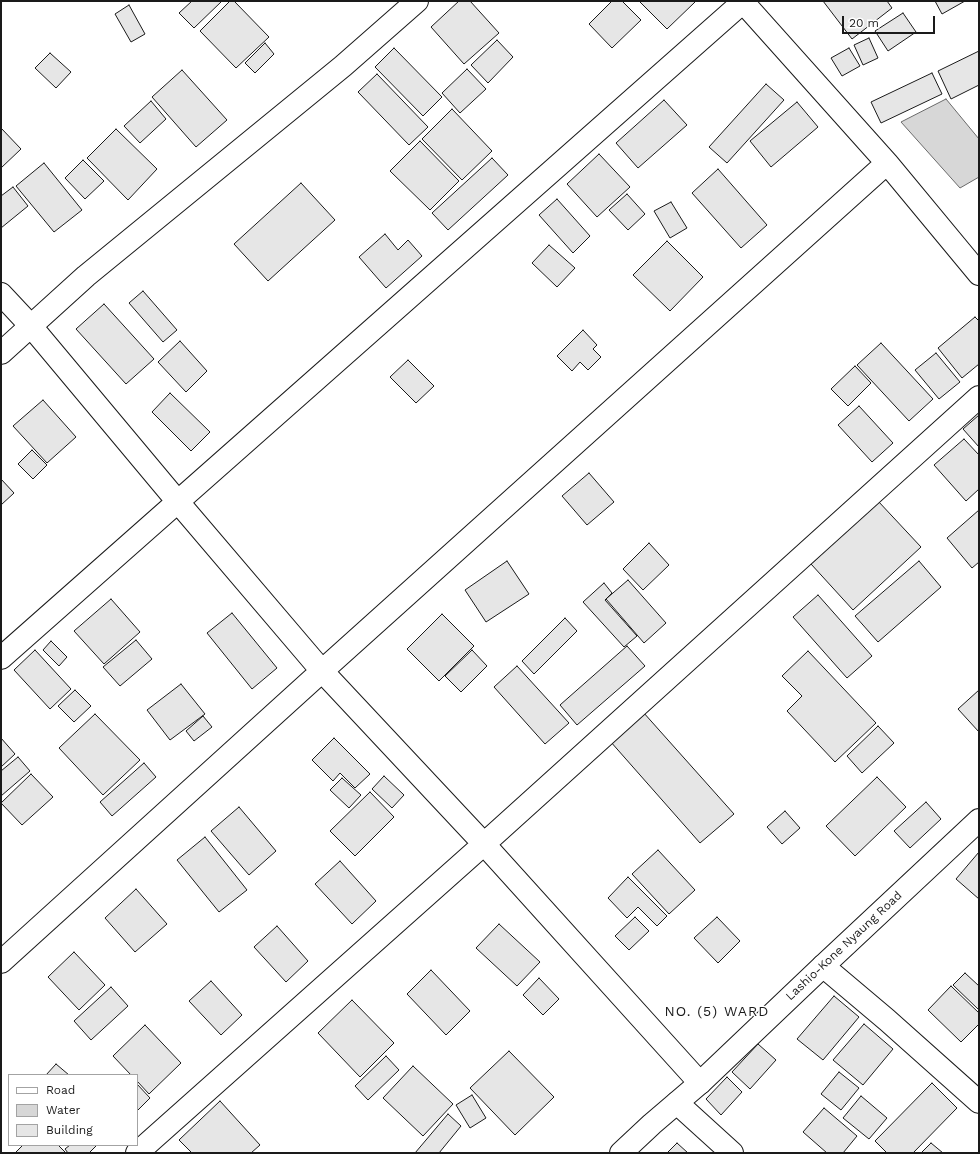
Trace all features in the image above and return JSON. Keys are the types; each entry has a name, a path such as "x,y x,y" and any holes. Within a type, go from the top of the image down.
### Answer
{"street":[{"path":"1,352 86,276 343,66 417,1"},
{"path":"1,658 742,2 888,163 979,274"},
{"path":"1,962 322,671 888,163"},
{"path":"1,294 30,325 322,671 484,844 700,1083"},
{"path":"1,308 30,325"},
{"path":"137,1153 484,844 979,397"},
{"name":"Lashio-Kone Nyaung Road","path":"621,1153 700,1083 979,820"},
{"path":"823,966 887,1020 979,1102"},
{"path":"677,1103 732,1153"}],"water":[{"path":"946,99 979,139 979,177 960,188 901,122"}],"building":[{"path":"192,1 222,1 194,28 179,13"},
{"path":"230,1 234,1 269,37 236,68 200,31"},
{"path":"459,1 470,1 499,33 464,64 431,27"},
{"path":"612,1 622,1 641,20 612,48 589,24"},
{"path":"639,1 694,1 695,2 667,29"},
{"path":"823,1 887,1 892,8 852,39"},
{"path":"935,1 965,1 942,14"},
{"path":"129,5 145,34 131,42 115,14"},
{"path":"903,13 916,32 888,51 875,31"},
{"path":"869,38 878,58 863,65 854,45"},
{"path":"497,40 513,57 488,83 471,65"},
{"path":"265,43 274,54 255,73 245,63"},
{"path":"394,48 442,97 423,116 375,67"},
{"path":"849,48 860,66 842,76 831,58"},
{"path":"979,51 979,85 951,99 938,71"},
{"path":"50,53 71,72 56,88 35,68"},
{"path":"467,69 486,89 460,113 442,93"},
{"path":"182,70 227,120 196,147 152,97"},
{"path":"932,73 942,94 881,123 871,102"},
{"path":"377,74 428,127 409,145 358,92"},
{"path":"766,84 784,100 727,163 709,147"},
{"path":"664,100 687,125 638,168 616,143"},
{"path":"151,101 166,119 140,143 124,126"},
{"path":"797,102 818,127 771,167 750,141"},
{"path":"452,109 492,151 462,180 422,139"},
{"path":"1,128 21,149 1,168"},
{"path":"116,129 157,169 128,200 87,158"},
{"path":"420,141 459,181 430,210 390,171"},
{"path":"599,154 630,187 597,217 567,184"},
{"path":"492,158 508,175 448,230 432,213"},
{"path":"83,160 104,181 85,199 65,178"},
{"path":"44,163 82,210 54,232 16,186"},
{"path":"718,169 767,225 741,248 692,193"},
{"path":"301,183 335,220 268,281 234,244"},
{"path":"13,187 28,206 1,228 1,196"},
{"path":"627,194 645,214 628,230 609,210"},
{"path":"557,199 590,236 573,253 539,215"},
{"path":"671,202 687,228 670,238 654,211"},
{"path":"385,234 398,250 408,240 422,256 386,288 359,257"},
{"path":"667,241 703,277 670,311 633,275"},
{"path":"549,245 575,268 557,287 532,263"},
{"path":"143,291 177,330 163,342 129,303"},
{"path":"104,304 154,359 126,384 76,329"},
{"path":"975,317 979,321 979,364 962,378 938,348"},
{"path":"583,330 597,345 593,349 601,357 588,370 580,362 572,371 557,356"},
{"path":"180,341 207,371 186,392 158,362"},
{"path":"881,343 933,399 909,421 857,365"},
{"path":"936,353 960,382 939,399 915,370"},
{"path":"408,360 434,386 416,403 390,377"},
{"path":"855,366 871,383 848,406 831,389"},
{"path":"170,393 210,432 191,451 152,412"},
{"path":"43,400 76,437 47,463 13,426"},
{"path":"859,406 893,443 872,462 838,425"},
{"path":"979,415 979,447 963,429"},
{"path":"964,439 979,455 979,489 966,501 934,465"},
{"path":"32,450 47,465 33,479 18,464"},
{"path":"589,473 614,502 587,525 562,496"},
{"path":"1,479 14,493 1,505"},
{"path":"878,501 921,547 853,610 811,564"},
{"path":"979,510 979,562 972,568 947,538"},
{"path":"649,543 669,565 643,590 623,569"},
{"path":"507,561 529,594 486,622 465,590"},
{"path":"919,561 941,587 878,642 855,616"},
{"path":"628,580 666,623 644,643 606,599"},
{"path":"604,583 612,593 605,600 637,636 624,647 583,602"},
{"path":"818,595 872,656 847,678 793,617"},
{"path":"111,599 140,632 104,664 74,631"},
{"path":"232,613 277,668 252,689 207,633"},
{"path":"442,614 474,646 439,681 407,649"},
{"path":"565,618 577,631 534,674 522,661"},
{"path":"136,640 152,659 120,686 103,667"},
{"path":"51,641 67,657 59,666 43,650"},
{"path":"627,646 645,666 577,725 560,705"},
{"path":"35,650 71,689 50,709 14,670"},
{"path":"472,650 487,666 461,692 445,676"},
{"path":"808,651 876,723 835,762 787,711 802,696 782,676"},
{"path":"517,666 569,723 545,744 494,687"},
{"path":"181,684 205,714 170,740 147,710"},
{"path":"75,690 91,706 74,722 58,706"},
{"path":"979,690 979,732 958,709"},
{"path":"643,712 734,814 700,843 610,741"},
{"path":"95,714 140,760 103,795 59,748"},
{"path":"203,716 212,727 194,741 186,731"},
{"path":"878,726 894,743 862,773 847,756"},
{"path":"1,738 15,754 1,767"},
{"path":"334,738 370,774 355,788 340,773 333,781 312,760"},
{"path":"18,757 30,771 1,796 1,771"},
{"path":"144,763 156,777 112,816 100,802"},
{"path":"31,774 53,797 22,825 1,803"},
{"path":"384,776 404,795 392,808 372,789"},
{"path":"877,777 906,807 855,856 826,826"},
{"path":"342,778 361,795 349,808 330,790"},
{"path":"370,792 394,817 355,856 330,831"},
{"path":"926,802 941,819 910,848 894,831"},
{"path":"239,807 276,851 249,875 211,831"},
{"path":"785,811 800,828 782,844 767,827"},
{"path":"205,837 247,890 219,912 177,860"},
{"path":"658,850 695,890 669,914 632,874"},
{"path":"979,852 979,899 956,879"},
{"path":"340,861 376,901 352,924 315,884"},
{"path":"628,877 667,916 657,926 638,907 627,918 608,898"},
{"path":"136,889 167,924 135,952 105,918"},
{"path":"635,917 649,931 629,950 615,936"},
{"path":"717,917 740,941 718,963 694,938"},
{"path":"499,924 540,962 517,986 476,948"},
{"path":"277,926 308,961 286,982 254,947"},
{"path":"74,952 105,985 79,1010 48,977"},
{"path":"431,970 470,1011 446,1035 407,994"},
{"path":"965,973 979,986 979,1010 953,985"},
{"path":"539,978 559,999 543,1015 523,995"},
{"path":"211,981 242,1015 221,1035 189,1001"},
{"path":"951,986 979,1013 979,1024 961,1042 928,1010"},
{"path":"111,987 128,1006 91,1040 74,1021"},
{"path":"834,996 859,1017 823,1060 797,1039"},
{"path":"352,1000 394,1043 360,1077 318,1033"},
{"path":"864,1024 893,1049 863,1085 833,1060"},
{"path":"145,1025 181,1063 149,1094 138,1082 138,1074 130,1074 113,1056"},
{"path":"758,1044 776,1060 750,1089 732,1072"},
{"path":"509,1051 554,1097 515,1135 470,1088"},
{"path":"386,1056 399,1070 368,1100 355,1086"},
{"path":"56,1064 68,1074 47,1074"},
{"path":"413,1066 453,1104 423,1136 383,1098"},
{"path":"839,1072 859,1088 841,1110 821,1094"},
{"path":"727,1077 742,1092 721,1115 706,1099"},
{"path":"932,1083 957,1108 913,1153 887,1153 875,1141"},
{"path":"138,1085 150,1098 138,1110"},
{"path":"472,1095 486,1118 470,1128 456,1105"},
{"path":"861,1096 887,1118 869,1139 843,1118"},
{"path":"220,1101 260,1145 251,1153 192,1153 179,1140"},
{"path":"824,1108 857,1136 843,1153 827,1153 803,1132"},
{"path":"448,1114 461,1126 439,1153 415,1153"},
{"path":"677,1143 688,1153 667,1153"},
{"path":"931,1143 943,1153 921,1153"},
{"path":"22,1146 59,1146 65,1152 64,1153 15,1153"},
{"path":"69,1146 96,1146 89,1153 68,1153 65,1149"}],"district":[{"name":"NO. (5) WARD","path":"717,1012"}]}
